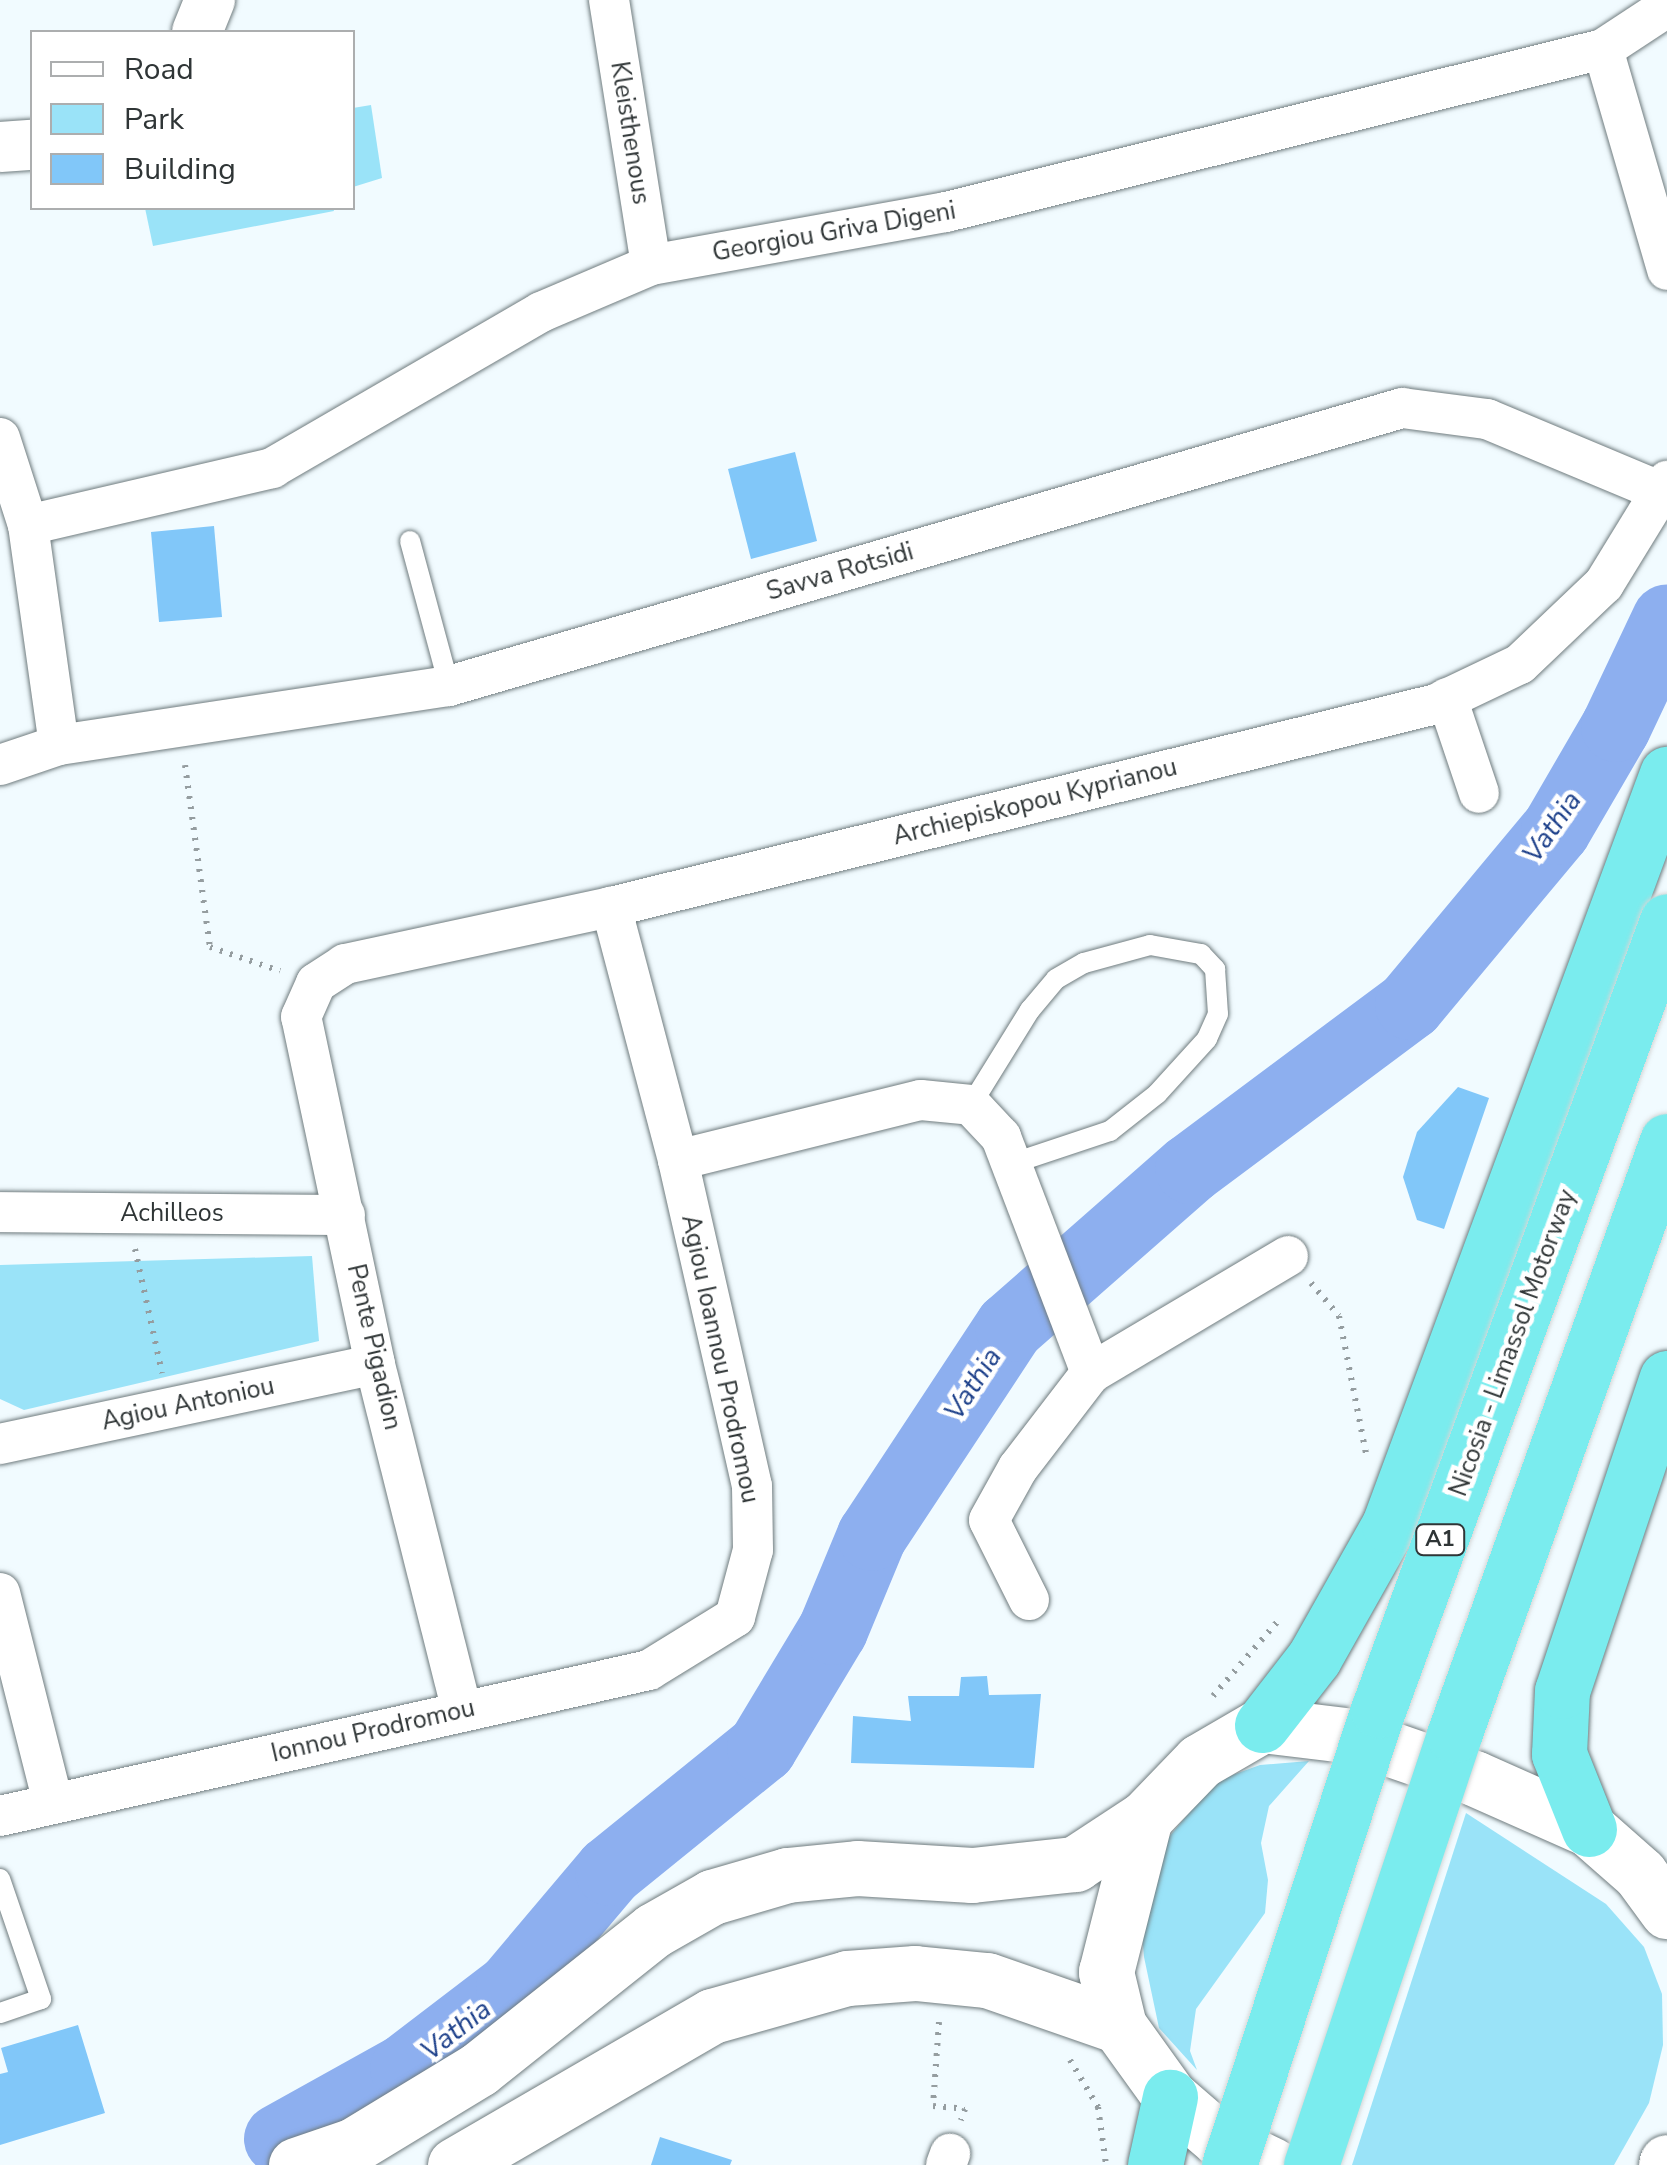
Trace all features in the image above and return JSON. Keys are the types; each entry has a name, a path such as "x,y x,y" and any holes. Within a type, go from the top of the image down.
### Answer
{"highway":[{"path":"1262,1725 1314,1658 1389,1525 1667,774"},
{"name":"Nicosia - Limassol Motorway","path":"1229,2165 1378,1710 1667,920"},
{"path":"1310,2165 1454,1735 1667,1141"},
{"path":"1589,1829 1559,1754 1562,1691 1667,1378"},
{"path":"1155,2165 1170,2097"}],"main road":[{"path":"296,2165 354,2145 479,2069 654,1930 712,1897 804,1873 857,1868 972,1876 1074,1864 1144,1818 1200,1761 1262,1725 1353,1736 1474,1778 1589,1829 1658,1888"},
{"path":"1144,1818 1106,1972 1119,2026 1170,2097 1220,2140 1272,2165"},
{"path":"455,2165 712,2016 847,1978 915,1973 988,1980 1119,2026"}],"street":[{"path":"198,30 210,0"},
{"name":"Kleisthenous","path":"608,0 651,266"},
{"name":"Georgiou Griva Digeni","path":"28,525 272,468 541,312 651,266 946,212 1604,49 1667,7"},
{"path":"1604,49 1667,270"},
{"path":"0,147 30,145"},
{"name":"Savva Rotsidi","path":"0,765 59,745 449,686 1402,408 1487,419 1666,487"},
{"path":"0,438 28,525 59,745"},
{"name":"Archiepiskopou Kyprianou","path":"316,983 345,964 612,907 1448,698 1520,664 1604,584 1666,487"},
{"path":"1448,698 1479,794"},
{"name":"Agiou Ioannou Prodromou","path":"612,907 678,1160 752,1486 753,1550 735,1618"},
{"name":"Pente Pigadion","path":"316,983 302,1017 375,1364 462,1711"},
{"path":"678,1160 921,1100 970,1105 1001,1137 1091,1372"},
{"name":"Achilleos","path":"0,1212 345,1214"},
{"path":"1030,1600 990,1520 1018,1468 1091,1372 1288,1256"},
{"name":"Agiou Antoniou","path":"0,1444 375,1364"},
{"path":"0,1593 53,1803"},
{"name":"Ionnou Prodromou","path":"0,1816 648,1670 735,1618"}],"lane":[{"path":"410,541 449,686"},
{"path":"970,1105 1030,1010 1074,968 1150,945 1201,954 1215,969 1218,1014 1208,1039 1157,1094 1110,1131 1011,1164"},
{"path":"0,1879 41,1999 0,2013"}],"path":[{"path":"180,729 210,947 316,983"},
{"path":"128,1213 170,1408"},
{"path":"1288,1256 1339,1316 1370,1472"},
{"path":"1201,1707 1279,1620"},
{"path":"933,2106 938,2022 956,2026"},
{"path":"1056,2054 1070,2060 1098,2106 1106,2165"}],"green space":[{"path":"371,105 382,178 355,186 355,108"},
{"path":"145,210 334,211 153,246"},
{"path":"312,1256 319,1341 24,1410 0,1399 0,1265"},
{"path":"1309,1761 1269,1806 1261,1843 1268,1880 1265,1913 1196,2009 1190,2051 1197,2070 1159,2028 1144,1957 1141,1921 1168,1838 1216,1781 1260,1765"},
{"path":"1466,1813 1606,1904 1644,1947 1662,1994 1663,2045 1649,2103 1614,2165 1352,2165"}],"building":[{"path":"795,452 817,541 751,559 728,469"},
{"path":"214,526 222,617 159,622 151,532"},
{"path":"1458,1087 1489,1098 1444,1229 1417,1220 1403,1177 1417,1132"},
{"path":"987,1676 989,1695 1041,1694 1034,1768 851,1763 853,1716 911,1721 908,1696 959,1696 961,1677"},
{"path":"78,2025 105,2113 0,2145 0,2074 8,2072 1,2048"},
{"path":"660,2137 732,2160 730,2165 651,2165"}],"waterway":[{"name":"Vathia","path":"279,2139 405,2069 511,1988 610,1871 762,1748 833,1630 872,1536 1010,1327 1190,1169 1410,1005 1556,830 1616,727 1667,619"}]}
